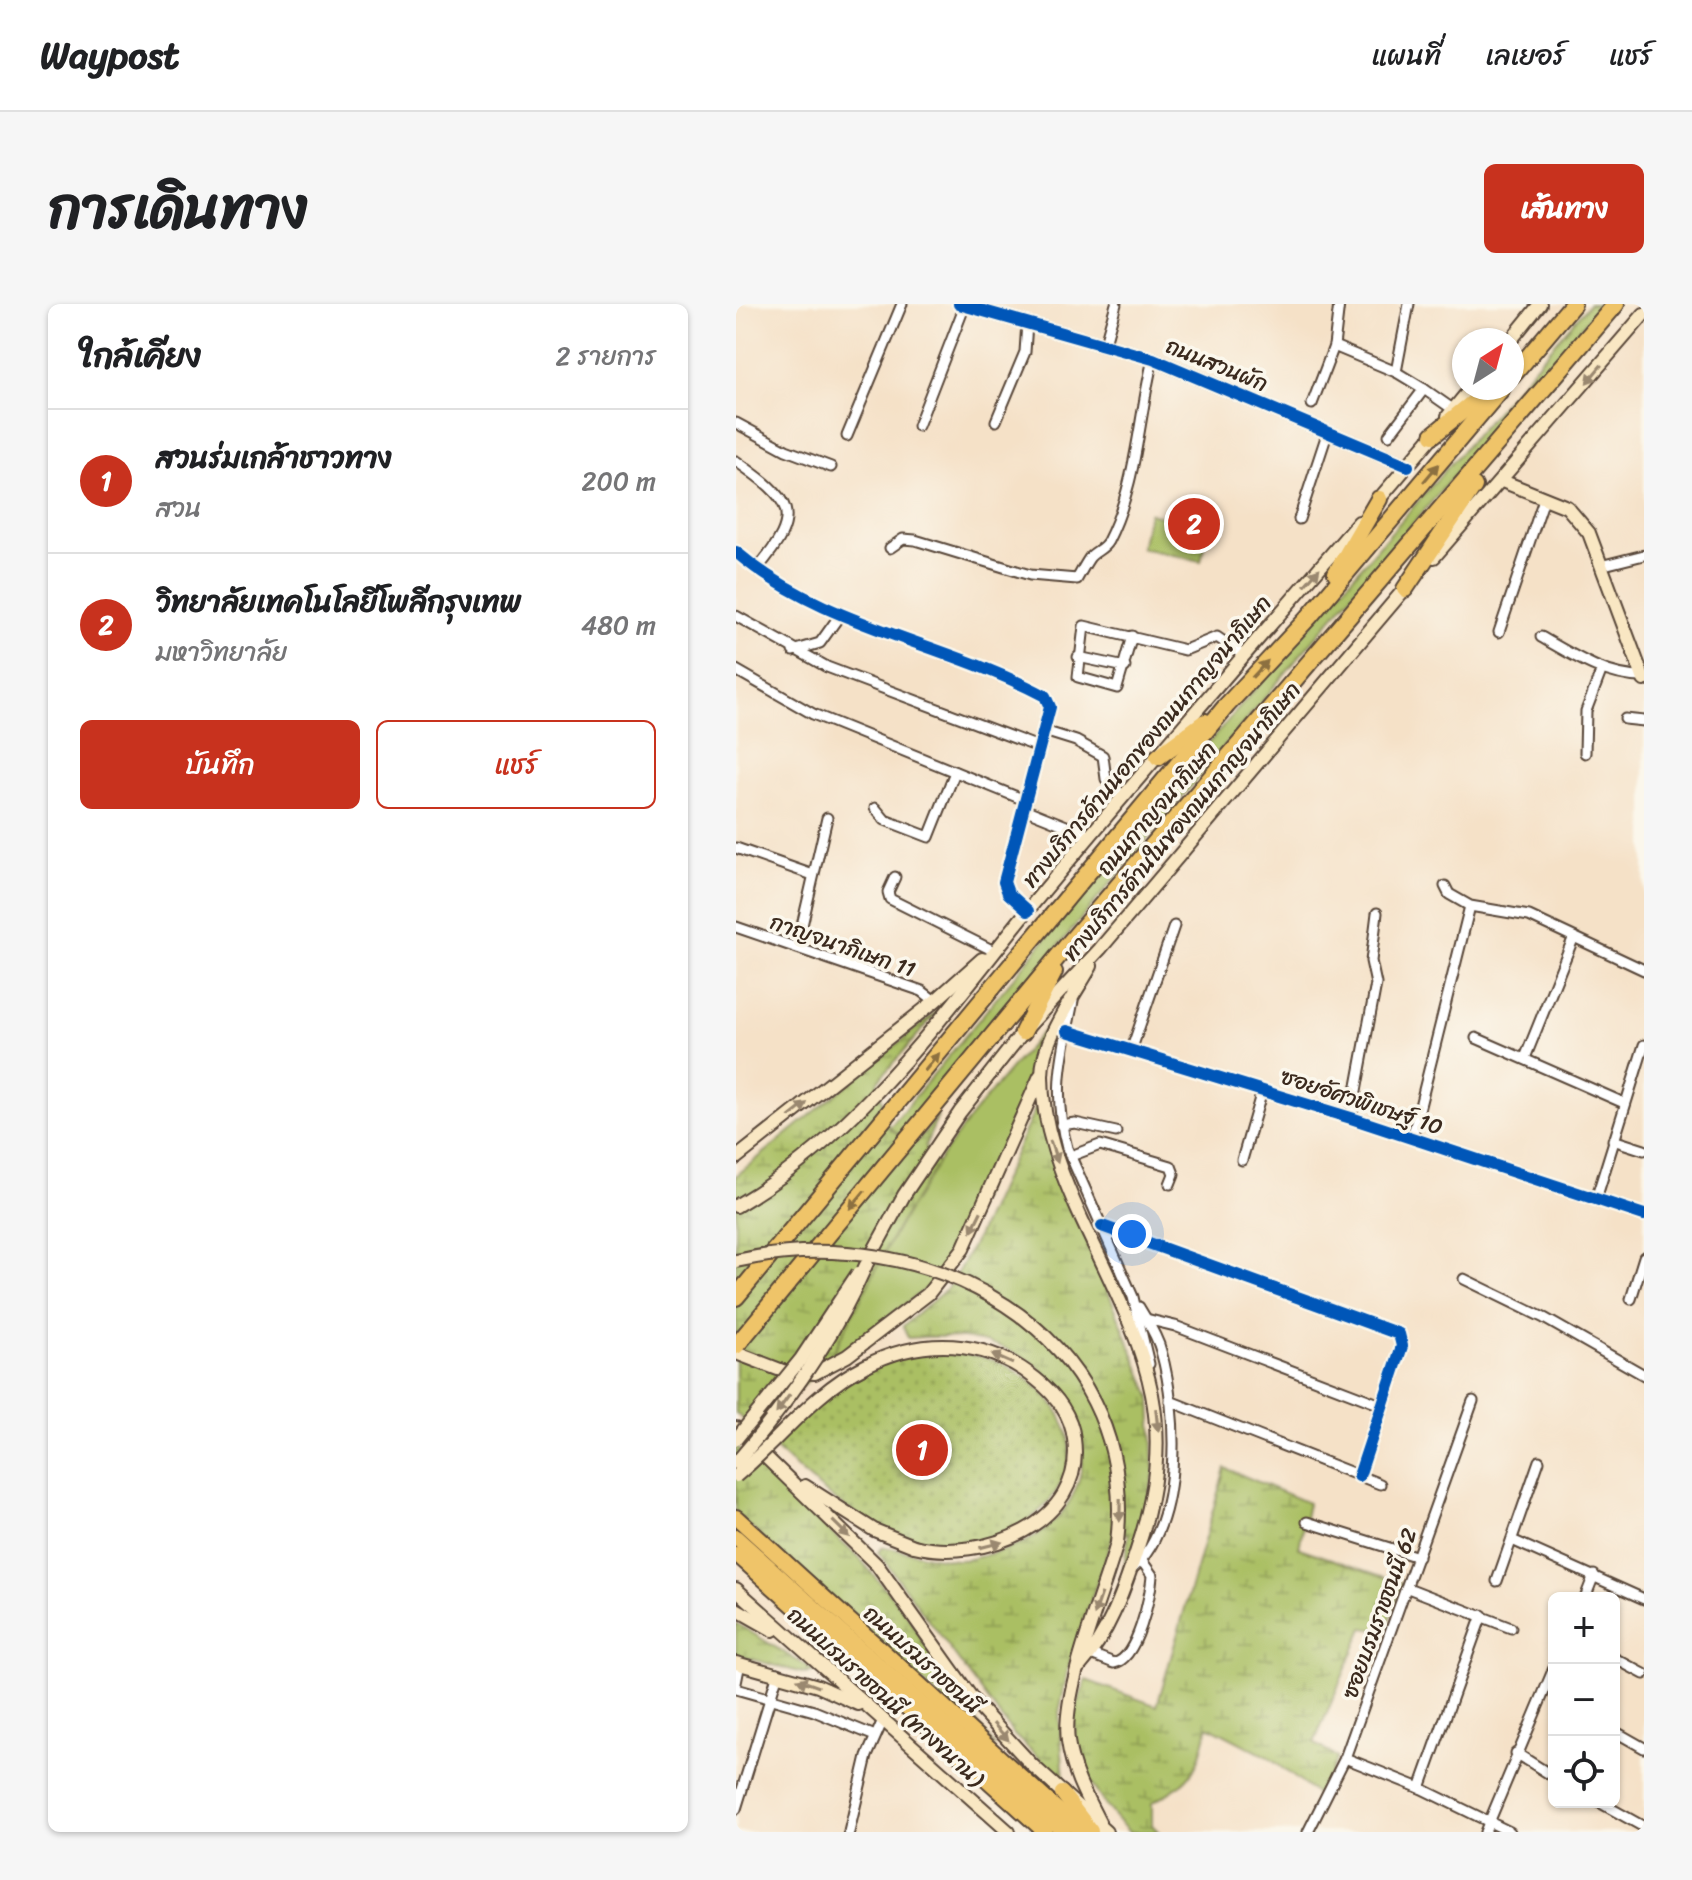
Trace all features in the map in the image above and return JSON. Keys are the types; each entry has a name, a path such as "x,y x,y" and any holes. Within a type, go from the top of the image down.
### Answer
{"highway":[{"path":"1524,361 1573,304"},
{"name":"ถนนกาญจนาภิเษก","path":"736,1346 1070,942 1616,304"},
{"path":"1433,435 1476,400"},
{"name":"ถนนกาญจนาภิเษก","path":"736,1297 1227,705 1316,609 1492,400"},
{"path":"1405,589 1515,425"},
{"path":"1316,609 1379,499"},
{"path":"1158,757 1227,705"},
{"path":"1023,1032 1070,942"}],"main road":[{"path":"1521,328 1540,304"},
{"name":"ถนนสวนผัก","path":"968,305 1153,359 1408,466"},
{"name":"ทางบริการด้านในของถนนกาญจนาภิเษก","path":"736,1463 808,1369 842,1315 904,1195 960,1112 1023,1032 1100,949 1405,589 1644,314"},
{"name":"ทางบริการด้านนอกของถนนกาญจนาภิเษก","path":"736,1206 813,1153 905,1062 1243,655 1462,400"},
{"path":"1502,481 1559,503 1575,515 1589,533 1604,565 1643,679"},
{"path":"736,1158 935,1001 1008,936"},
{"path":"736,1353 783,1371 815,1373 847,1356 928,1294 963,1249 1042,1074 1054,1034 1100,949"},
{"path":"1042,1074 1051,1145 1152,1385 1159,1435 1156,1484 1131,1570 1091,1654 1080,1666"},
{"path":"736,1261 806,1251 889,1256 942,1271 973,1285 1026,1320 1067,1361 1108,1434 1119,1479 1117,1543 1070,1701 1067,1739 1078,1780 1100,1831"},
{"path":"736,1439 780,1388 846,1288 866,1265"},
{"path":"736,1476 827,1390 884,1357 904,1350 950,1345 984,1351 1025,1370 1058,1399 1070,1422 1075,1456 1064,1491 1037,1522 1009,1540 963,1550 935,1551 874,1530 785,1474"},
{"path":"736,1428 892,1583 976,1704 1100,1831"},
{"name":"ถนนบรมราชชนนี","path":"736,1517 1082,1832"},
{"path":"736,1537 1064,1832"},
{"path":"736,1554 1045,1832"},
{"path":"736,1562 1037,1832"},
{"name":"ถนนบรมราชชนนี (ทางขนาน)","path":"736,1589 1009,1832"},
{"path":"736,1609 791,1638"},
{"path":"738,1663 818,1686 879,1716"}],"street":[{"path":"847,436 902,304"},
{"path":"1105,343 1116,304"},
{"path":"1312,404 1334,346 1339,304"},
{"path":"1396,372 1409,304"},
{"path":"918,426 968,305"},
{"path":"996,421 1025,352 1027,323"},
{"path":"1334,346 1396,372 1454,410"},
{"path":"890,548 903,539 915,540 1030,575 1075,581 1091,556 1106,544 1121,511 1137,451 1140,413 1153,359"},
{"path":"1389,435 1424,389"},
{"path":"736,423 786,450 831,467"},
{"path":"1299,519 1328,431"},
{"path":"736,461 767,483 781,499 788,519 781,541 757,569"},
{"path":"1499,632 1544,499"},
{"path":"736,552 757,569 840,615 974,662 1041,694 1050,707 1004,882 1008,893 1028,911"},
{"path":"1604,565 1644,555"},
{"path":"793,651 820,643 840,615"},
{"path":"736,616 793,651 827,667 1041,748"},
{"path":"1132,636 1119,686 1113,689 1080,680 1076,675 1084,626 1132,636 1189,650 1217,637 1243,655"},
{"path":"1541,637 1602,669 1643,679"},
{"path":"1078,657 1125,667"},
{"path":"1585,753 1586,711 1602,669"},
{"path":"736,670 813,714 955,772 1091,836"},
{"path":"1625,719 1644,721"},
{"path":"1044,731 1076,741 1103,756 1106,779 1124,797"},
{"path":"875,808 885,820 929,837 955,772"},
{"path":"797,947 827,818"},
{"path":"736,848 813,875"},
{"path":"895,877 888,892 890,899 992,950"},
{"path":"1445,886 1452,896 1470,906 1529,916 1644,970"},
{"path":"1412,1138 1470,906"},
{"path":"1351,1118 1376,984 1371,961 1377,913"},
{"path":"1131,1051 1174,926"},
{"name":"กาญจนาภิเษก 11","path":"736,927 922,991 935,1001"},
{"path":"1525,1058 1573,939"},
{"path":"1073,998 1058,1072 1061,1125 1071,1156 1133,1297 1161,1350 1170,1401 1173,1432 1170,1484 1154,1539 1142,1561 1131,1570"},
{"name":"ซอยอัศวพิเชษฐ์ 10","path":"1067,1031 1351,1118 1644,1215"},
{"path":"1476,1038 1624,1103"},
{"path":"1596,1199 1644,1045"},
{"path":"1242,1160 1262,1091"},
{"path":"1061,1125 1097,1126 1116,1132"},
{"path":"1613,1140 1644,1150"},
{"path":"1071,1156 1100,1145 1113,1147 1171,1166 1174,1174 1170,1184"},
{"path":"1102,1226 1399,1334 1402,1346 1359,1476"},
{"path":"1631,1299 1644,1257"},
{"path":"1464,1279 1544,1318 1644,1375"},
{"path":"1133,1297 1152,1385"},
{"path":"1146,1319 1175,1326 1381,1405"},
{"path":"1170,1401 1380,1484"},
{"name":"ซอยบรมราชชนนี 62","path":"1308,1832 1345,1758 1473,1401"},
{"path":"1497,1581 1539,1461"},
{"path":"1307,1522 1418,1557"},
{"path":"1512,1540 1644,1599"},
{"path":"1091,1654 1114,1663 1127,1655 1150,1600 1152,1575 1142,1561"},
{"path":"1587,1592 1594,1575"},
{"path":"1408,1588 1511,1628"},
{"path":"1420,1788 1482,1615"},
{"path":"1620,1661 1644,1674"},
{"path":"738,1663 736,1686 875,1736"},
{"path":"736,1809 778,1673"},
{"path":"1485,1832 1548,1680"},
{"path":"1542,1692 1548,1696"},
{"path":"849,1832 879,1716"},
{"path":"1620,1734 1644,1748"},
{"path":"1516,1753 1548,1773"},
{"path":"1345,1758 1420,1788 1510,1832"},
{"path":"1610,1808 1644,1827"}],"green space":[{"path":"1589,304 1601,304 1524,394 1524,379"},
{"path":"1506,400 1519,400 1302,653 901,1135 889,1128 1193,761"},
{"path":"1149,513 1208,527 1201,561 1141,548"},
{"path":"941,1008 877,1082 889,1128 915,1144 938,1116 925,1146 937,1164 897,1228 828,1362 754,1430 736,1413 736,1176"},
{"path":"1048,1025 1036,1073 953,1258 937,1280 828,1362 893,1236 937,1163"},
{"path":"1037,1105 1044,1133 1151,1397 1154,1474 1140,1530 1123,1574 1129,1533 1113,1536 1070,1661 1059,1712 1064,1780 1014,1735 878,1552 883,1547 961,1560 997,1552 1032,1538 1057,1518 1074,1492 1082,1463 1081,1434 1070,1404 1050,1378 1021,1356 994,1344 952,1337 908,1338 903,1326 950,1286 978,1235"},
{"path":"938,1350 1003,1364 1044,1393 1065,1426 1068,1459 1057,1490 1034,1516 1000,1534 960,1543 915,1540 894,1533 873,1524 834,1499 764,1439 860,1372 882,1361"},
{"path":"736,1446 861,1560 905,1612 950,1686 995,1747 736,1514"},
{"path":"1225,1468 1308,1503 1299,1548 1402,1583 1386,1631 1363,1628 1314,1743 1337,1758 1320,1797 1268,1757 1208,1726 1192,1773 1152,1803 1152,1825 1159,1832 1129,1832 1107,1808 1083,1764 1075,1732 1077,1707 1086,1680 1157,1706"},
{"path":"736,1623 814,1671 806,1674 736,1655"}],"cycle path":[{"path":"959,304 1153,359 1408,466"},
{"path":"736,552 770,578 807,599 1007,677 1045,696 1050,707 1004,882 1008,893 1028,911"},
{"path":"1067,1031 1351,1118 1644,1215"},
{"path":"1102,1226 1399,1334 1402,1346 1359,1476"}],"place":[{"name":"วิทยาลัยเทคโนโลยีโพลีกรุงเทพ","path":"1194,524"},
{"name":"สวนร่มเกล้าชาวทาง","path":"922,1450"}]}
